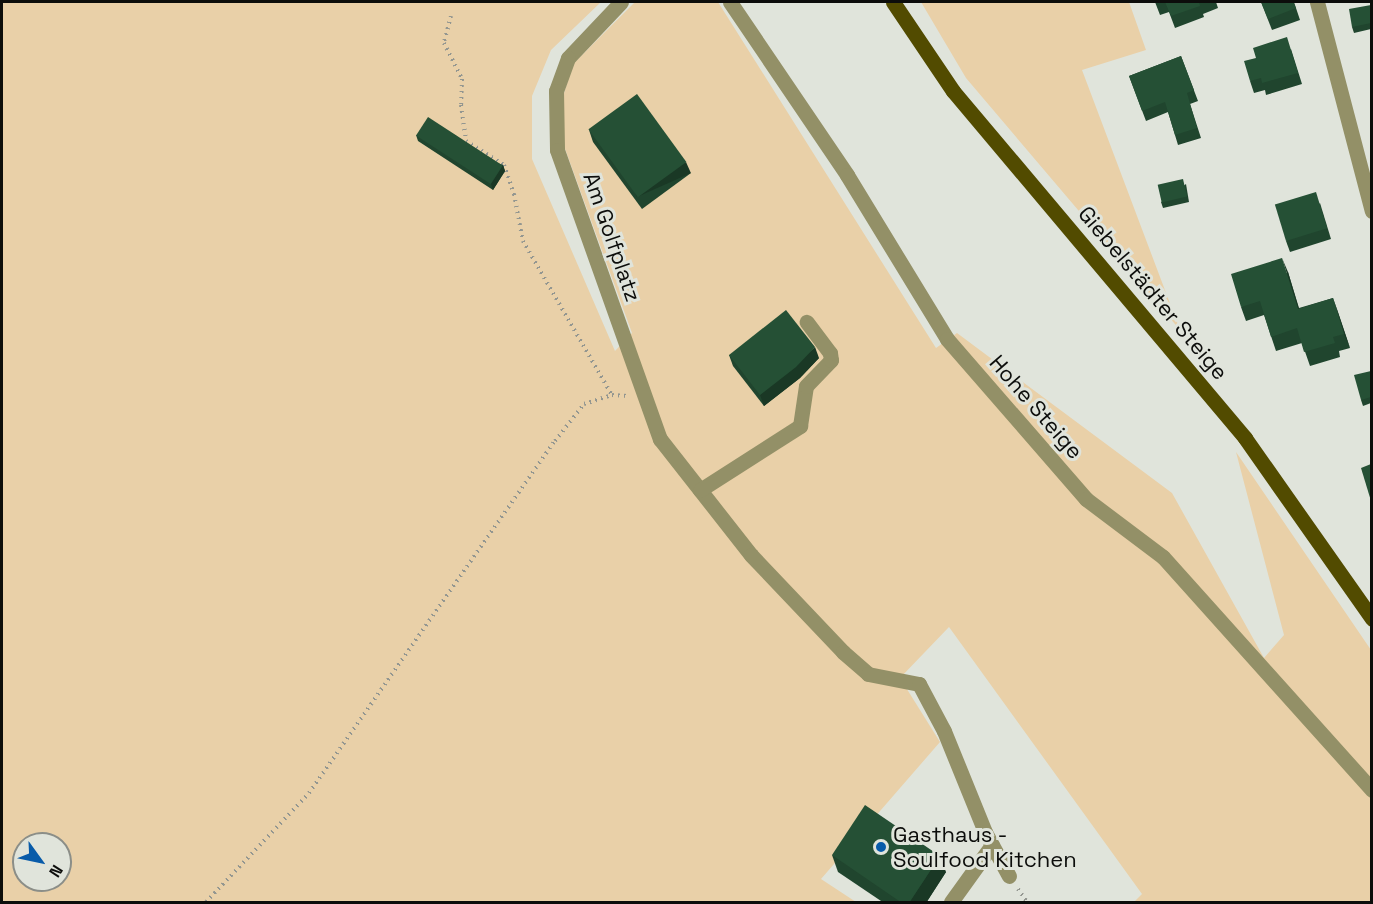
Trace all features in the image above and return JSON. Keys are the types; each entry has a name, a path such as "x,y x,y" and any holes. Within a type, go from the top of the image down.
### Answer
{"main road":[{"name":"Giebelstädter Steige","path":"893,2 953,91 1245,438 1371,619"}],"street":[{"name":"Am Golfplatz","path":"621,2 568,58 556,92 557,150 660,439 751,555 843,652 868,674 919,684 944,731 992,845 1009,876"},
{"name":"Hohe Steige","path":"730,2 846,175 947,339 1086,499 1163,557 1371,790"},
{"path":"1317,2 1371,211"},
{"path":"700,490 800,426 806,386 831,360 830,353 807,322"},
{"path":"951,903 992,845"}],"path":[{"path":"451,16 444,43 462,79 461,105 466,141 504,165 514,194 523,241 612,395"},
{"path":"206,903 309,793 548,451 584,404 612,395 644,398"}],"shaded area":[{"path":"2,2 601,2 551,50 532,96 532,159 615,351 632,333 564,146 564,93 573,64 635,2 718,2 936,348 957,333 1172,493 1264,658 1284,635 1236,452 1371,650 1371,902 1134,902 1142,894 949,627 900,678 940,742 821,879 856,902 2,902"},
{"path":"921,2 1129,2 1146,50 1082,70 1180,330 966,78"}],"building":[{"path":"1165,2 1199,2 1200,6 1171,16"},
{"path":"1261,2 1293,2 1296,8 1268,19"},
{"path":"1371,5 1371,23 1352,27 1349,9"},
{"path":"1287,37 1298,73 1262,83 1261,78 1250,81 1244,61 1256,58 1253,48"},
{"path":"1181,56 1194,90 1187,93 1197,128 1175,135 1165,102 1142,111 1129,76"},
{"path":"637,94 686,162 638,197 588,129"},
{"path":"428,117 503,165 491,184 416,135"},
{"path":"1183,179 1187,197 1162,202 1158,185"},
{"path":"1316,192 1327,228 1286,241 1275,205"},
{"path":"1282,258 1298,309 1333,298 1344,334 1333,337 1335,343 1304,352 1297,328 1271,337 1260,301 1241,307 1231,274"},
{"path":"786,310 815,347 796,367 760,395 729,355"},
{"path":"1371,371 1371,397 1361,400 1354,375"},
{"path":"1371,464 1371,501 1361,468"},
{"name":"Gasthaus - Soulfood Kitchen","path":"865,805 940,856 909,903 902,903 832,855"}],"place":[{"name":"Gasthaus - Soulfood Kitchen","path":"881,847"}]}
